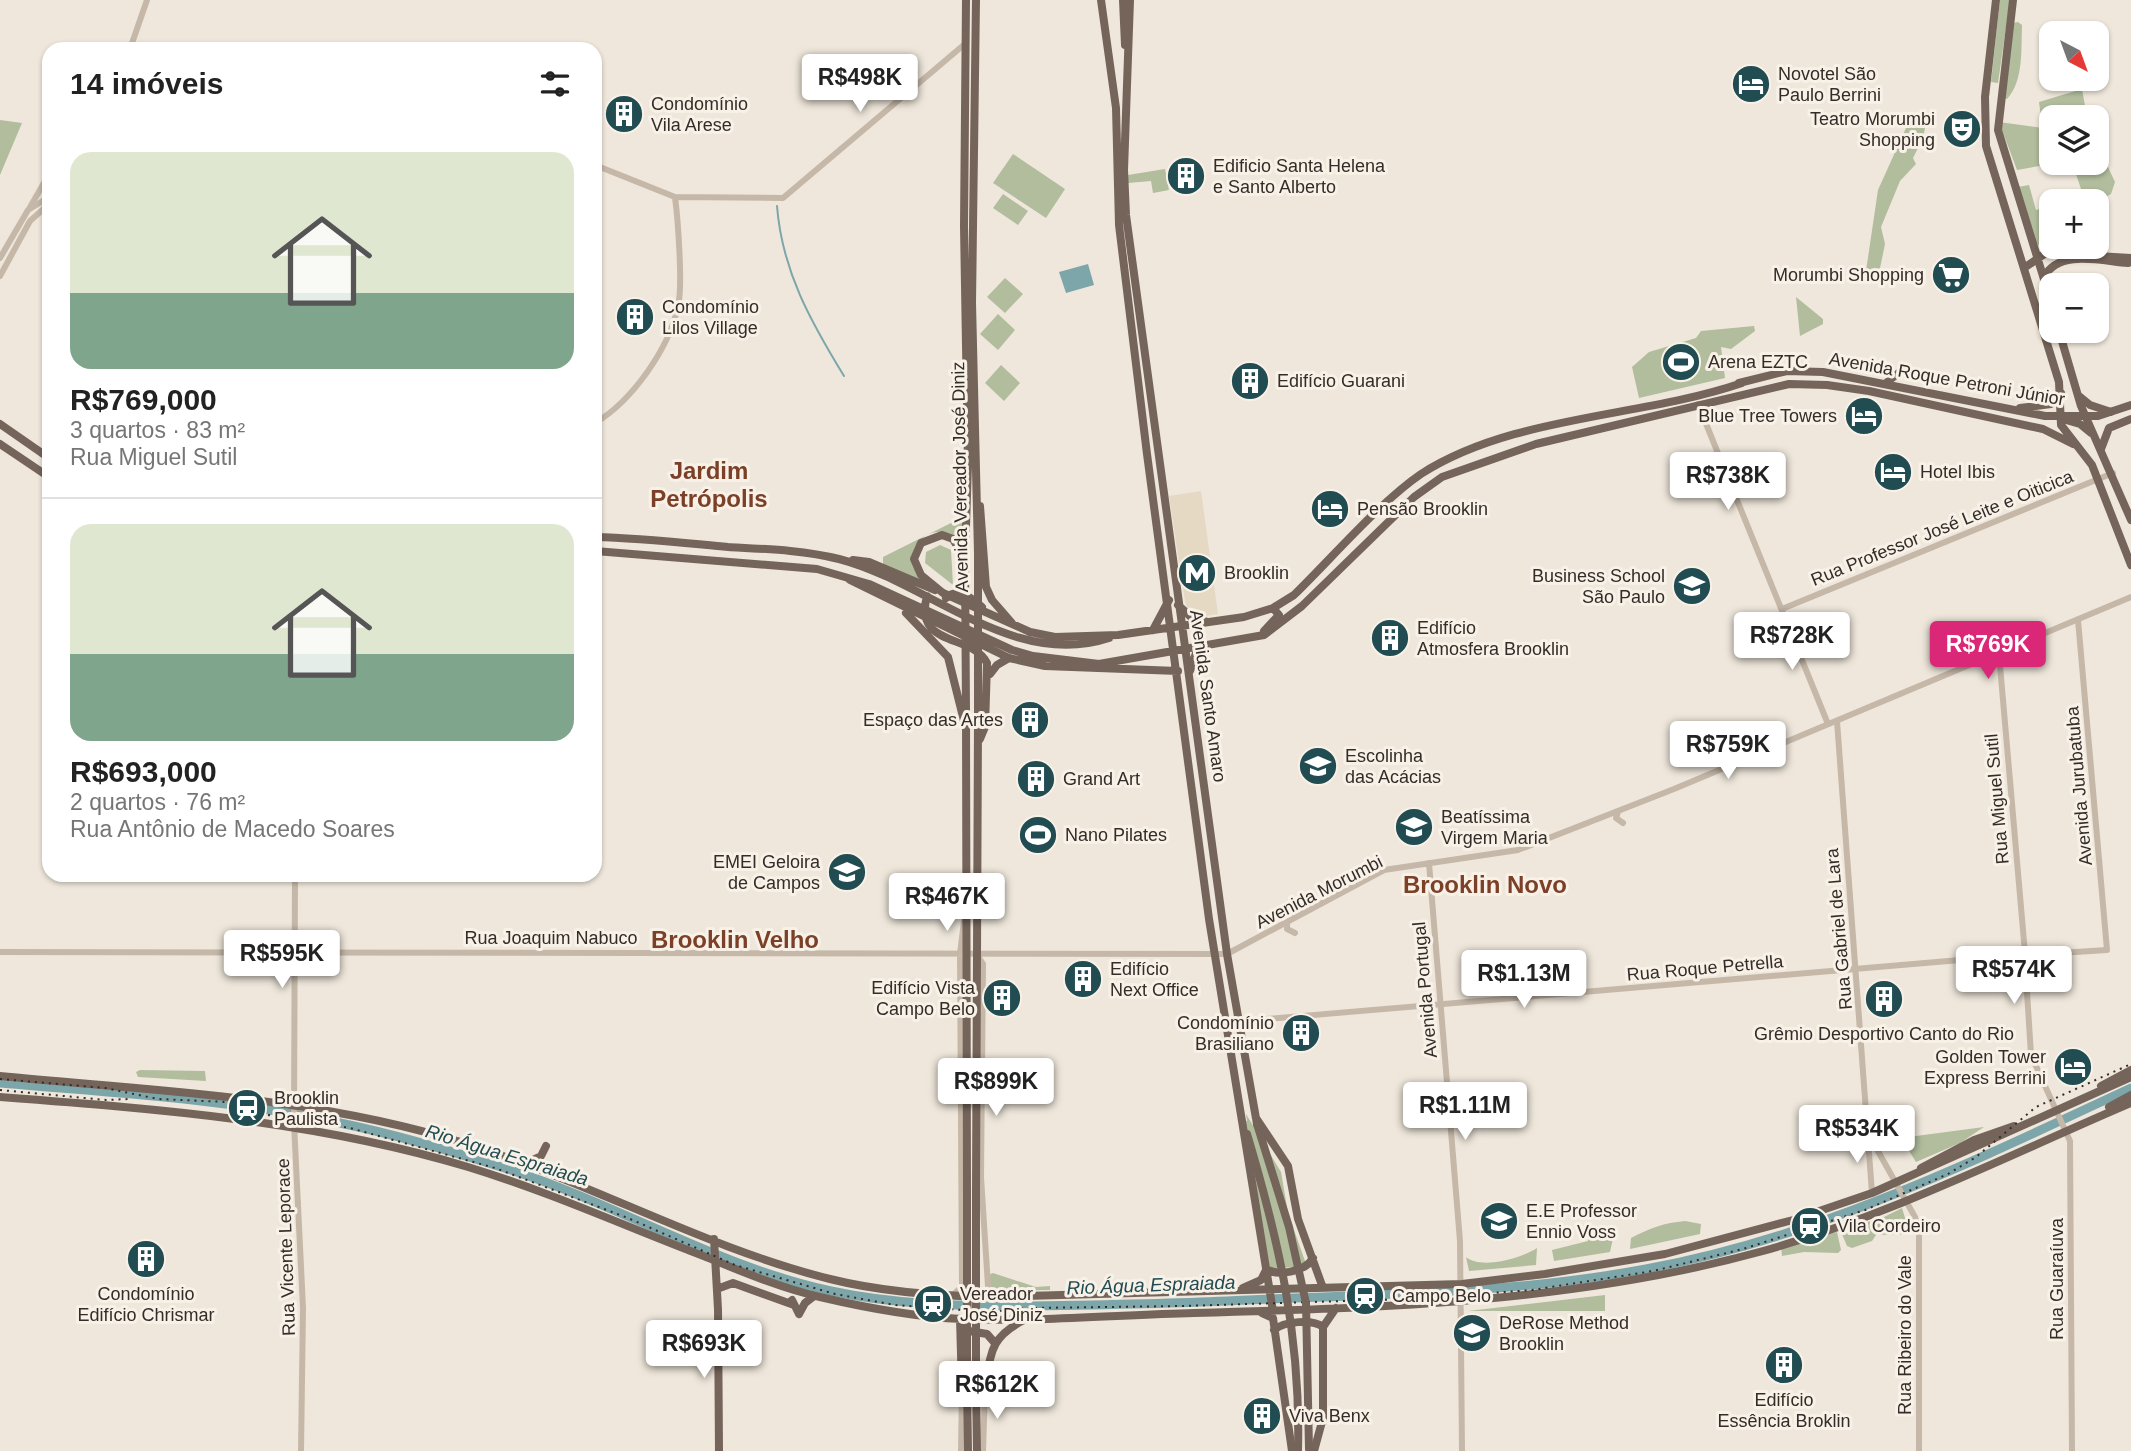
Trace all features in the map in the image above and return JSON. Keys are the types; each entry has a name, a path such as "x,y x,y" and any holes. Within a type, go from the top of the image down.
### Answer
{"main road":[{"name":"Avenida Vereador José Diniz","path":"966,0 964,921 967,954 972,1388 976,1451"},
{"name":"Avenida Vereador José Diniz","path":"967,954 979,939 978,553 972,144 976,0"},
{"name":"Avenida Santo Amaro","path":"1101,0 1117,123 1119,225 1169,600 1185,648 1238,1025 1256,1121 1288,1166 1298,1219 1322,1288"},
{"name":"Avenida Santo Amaro","path":"1123,0 1123,35 1127,51"},
{"name":"Avenida Santo Amaro","path":"1130,0 1124,170 1126,215 1178,605 1175,650 1214,952 1271,1300"},
{"path":"1997,0 1984,118 1986,146 2061,393 2059,418 2073,444 2087,456 2131,565"},
{"path":"2013,0 1998,121 2042,273"},
{"path":"1997,182 2012,192 2018,208 2022,209"},
{"path":"2033,244 2039,248"},
{"path":"2109,257 2131,258"},
{"path":"2024,268 2037,259"},
{"path":"2046,259 2051,267"},
{"path":"2047,273 2051,267 2066,259 2131,263"},
{"path":"2063,343 2086,417 2113,473 2131,520"},
{"name":"Avenida Roque Petroni Júnior","path":"1118,635 1244,617 1273,608 1294,595 1400,491 1430,470 1518,434 1644,408 1797,370 1886,383 2059,418 2115,412"},
{"path":"1886,383 1901,370"},
{"path":"1700,400 1742,383"},
{"name":"Avenida Roque Petroni Júnior","path":"1644,408 1789,384 1827,384 2043,429 2073,444"},
{"path":"2012,409 2051,404 2061,393"},
{"path":"2078,395 2090,405 2115,412"},
{"name":"Avenida Roque Petroni Júnior","path":"1116,662 1256,637 1278,627 1414,497 1442,477 1536,443 1700,400"},
{"path":"2131,405 2115,412 2104,423 2111,426 2131,419"},
{"path":"2059,418 2086,427 2096,439"},
{"path":"0,424 42,453"},
{"path":"2101,449 2111,426"},
{"path":"0,444 42,472"},
{"path":"976,492 983,518 986,587 992,600 1014,625"},
{"path":"944,594 917,570 914,555 921,543 942,535 953,539 965,556"},
{"path":"602,538 799,552 869,562 1014,625 1055,637 1118,635"},
{"path":"602,551 817,569 842,575 923,608 1022,653 1099,664"},
{"path":"842,560 890,576 942,604 1011,634 1052,645 1089,643 1118,635"},
{"path":"842,575 899,606 1009,658 1070,667 1142,667"},
{"path":"944,594 939,615 948,630"},
{"path":"926,596 923,608 926,619 942,637 981,654 988,663 985,727 978,745"},
{"path":"1153,630 1169,600"},
{"path":"1178,605 1191,617 1208,622"},
{"path":"899,606 948,657 965,725"},
{"path":"1256,637 1278,619 1279,613 1273,608"},
{"path":"1189,678 1196,653 1209,645"},
{"path":"989,677 994,667 1009,658"},
{"path":"1070,667 1116,662 1178,671"},
{"path":"2095,1094 2106,1083 2131,1070"},
{"path":"0,1076 213,1093 380,1121 462,1142 526,1163 714,1242 838,1281 952,1296 992,1297 1238,1290 1271,1300 1336,1308 1462,1300 1615,1284 1693,1269 1766,1250 1905,1200 2130,1099"},
{"path":"1252,1312 1271,1300 1322,1288 1462,1285 1545,1275 1665,1254 1793,1220 1897,1186 2131,1077"},
{"path":"0,1099 14,1098 294,1125 465,1166 549,1194 739,1271 814,1296 923,1316 961,1319 1252,1312 1272,1317 1292,1451"},
{"path":"1256,1121 1289,1227 1306,1303 1311,1450"},
{"path":"1244,1124 1276,1231 1285,1274 1292,1330 1297,1451"},
{"path":"526,1163 541,1156 546,1146"},
{"path":"714,1242 718,1309 719,1451"},
{"path":"1238,1290 1261,1280 1266,1269 1273,1273 1303,1269 1313,1258"},
{"path":"717,1288 724,1278 739,1271"},
{"path":"717,1288 733,1283 794,1305"},
{"path":"787,1287 799,1314 805,1303 814,1296"},
{"path":"1311,1450 1323,1418 1323,1327 1336,1308"},
{"path":"972,1388 994,1342 1007,1329 1028,1318"},
{"path":"961,1319 972,1388"},
{"path":"1274,1330 1280,1325 1315,1322 1323,1327"},
{"path":"962,1333 981,1333 994,1342"},
{"name":"Avenida Vereador José Diniz","path":"968,1451 972,1388"}],"street":[{"path":"132,42 146,0"},
{"path":"602,168 676,197 764,200 787,197 966,43"},
{"path":"602,173 612,172"},
{"path":"0,258 42,186"},
{"path":"602,418 623,403 638,386 667,336 679,305 676,197"},
{"path":"28,210 42,201"},
{"path":"0,272 30,221 42,210"},
{"path":"1700,400 1828,724"},
{"path":"34,447 42,450"},
{"name":"Rua Professor José Leite e Oiticica","path":"1782,609 2113,473"},
{"name":"Avenida Morumbi","path":"1227,954 1384,870 1511,852 1618,812 2131,597"},
{"name":"Avenida Jurubatuba","path":"2078,620 2107,950"},
{"name":"Rua Miguel Sutil","path":"1999,654 2031,1055 2057,1113"},
{"name":"Rua Gabriel de Lara","path":"1840,720 1872,1193"},
{"path":"1618,812 1616,818 1623,823"},
{"name":"Avenida Portugal","path":"1429,863 1462,1285 1462,1451"},
{"name":"Rua Vicente Leporace","path":"295,882 294,1125 303,1308 301,1451"},
{"path":"1287,922 1287,929 1295,933"},
{"name":"Rua Roque Petrella","path":"1238,1025 1254,1020 1440,1003 2107,950"},
{"name":"Rua Joaquim Nabuco","path":"0,952 1227,954"},
{"name":"Avenida Vereador José Diniz","path":"962,1286 967,954"},
{"name":"Avenida Vereador José Diniz","path":"967,954 983,964 981,1177 988,1286 992,1297"},
{"name":"Rua Guaraíuva","path":"2057,1113 2070,1141 2071,1163 2072,1451"},
{"name":"Rua Gabriel de Lara","path":"1869,1135 1897,1186"},
{"name":"Rua Ribeiro do Vale","path":"1897,1186 1919,1231 1919,1451"},
{"path":"952,1296 962,1286 988,1286"},
{"name":"Avenida Vereador José Diniz","path":"961,1451 972,1388"},
{"name":"Avenida Vereador José Diniz","path":"972,1388 984,1451"}],"green space":[{"path":"2000,0 2010,0 1998,83 1991,82"},
{"path":"2013,23 2022,25 2021,64 2016,83 2007,99 2003,98"},
{"path":"2082,91 2085,105 2039,105 2039,102"},
{"path":"1928,113 1923,138 1913,158 1916,164 1900,181 1881,227 1885,244 1879,273 1866,271 1878,190 1910,119"},
{"path":"0,120 22,123 0,175"},
{"path":"1999,122 2039,127 2039,166 2017,170"},
{"path":"1013,154 1065,189 1046,218 993,183"},
{"path":"1165,169 1169,190 1153,193 1151,181 1128,183 1128,175"},
{"path":"2109,169 2115,182 2109,195 2109,189 2081,189 2076,175 2109,175"},
{"path":"2029,185 2036,210 2039,209 2039,246 2036,243 2018,187"},
{"path":"1003,194 1028,211 1018,225 993,208"},
{"path":"1005,278 1023,294 1005,313 987,297"},
{"path":"1796,297 1823,319 1823,324 1800,336"},
{"path":"998,314 1015,330 998,350 980,334"},
{"name":"Arena EZTC","path":"1754,326 1755,331 1731,349 1721,347 1725,378 1639,398 1632,367 1649,352 1696,338 1701,331"},
{"path":"1001,365 1020,383 1004,401 985,383"},
{"path":"959,519 963,520 962,543 952,535 931,533"},
{"path":"931,533 922,538 915,547 913,557 915,569 924,582 883,565 883,557"},
{"path":"940,545 951,550 953,585 925,563 926,552"},
{"path":"205,1071 206,1081 138,1077 136,1072"},
{"path":"1246,1114 1281,1172 1288,1213 1305,1261 1304,1266 1270,1269 1243,1122 1247,1121"},
{"path":"1984,1127 1960,1143 1916,1162 1901,1138"},
{"path":"1902,1208 1910,1234 1876,1235 1872,1241 1852,1248 1847,1246 1839,1227 1878,1220"},
{"path":"1685,1221 1701,1224 1700,1234 1630,1249 1631,1238 1644,1231"},
{"path":"1588,1232 1614,1234 1610,1252 1554,1261 1552,1250 1588,1241"},
{"path":"1837,1232 1841,1250 1838,1253 1804,1252 1782,1256 1781,1246"},
{"path":"1537,1248 1536,1265 1469,1271 1466,1257 1473,1261 1491,1263 1512,1259"},
{"path":"993,1273 1036,1287 1050,1286 1050,1290 991,1291 988,1275"},
{"path":"1605,1295 1605,1311 1468,1311"}],"shaded area":[{"path":"1201,491 1218,614 1201,617 1187,607 1185,601 1169,496"}],"water":[{"path":"1088,264 1094,285 1066,293 1059,272"}],"waterway":[{"path":"777,206 785,252 800,295 844,376"},
{"name":"Rio Água Espraiada","path":"0,1083 213,1102 340,1123 426,1144 511,1170 591,1200 749,1267 831,1291 905,1302 1029,1306 1178,1303 1490,1289 1594,1278 1646,1269 1772,1238 1833,1217 1954,1169 2131,1088"}],"railway":[{"path":"268,1115 350,1128 495,1168 628,1218 735,1265 835,1294 895,1305 989,1312 1029,1308 1408,1299 1532,1290 1653,1271 1743,1249 1865,1210 1948,1174 1976,1157 2036,1107 2131,1064"},
{"path":"0,1079 105,1088 158,1099 227,1102"},
{"path":"0,1090 106,1100 129,1099"}],"place":[{"name":"Novotel São Paulo Berrini","path":"1751,84"},
{"name":"Condomínio Vila Arese","path":"624,114"},
{"name":"Teatro Morumbi Shopping","path":"1962,129"},
{"name":"Edificio Santa Helena e Santo Alberto","path":"1186,176"},
{"name":"Morumbi Shopping","path":"1951,275"},
{"name":"Condomínio Lilos Village","path":"635,317"},
{"name":"Arena EZTC","path":"1681,362"},
{"name":"Edifício Guarani","path":"1250,381"},
{"name":"Blue Tree Towers","path":"1864,416"},
{"name":"Hotel Ibis","path":"1893,472"},
{"name":"Pensão Brooklin","path":"1330,509"},
{"name":"Brooklin","path":"1197,573"},
{"name":"Business School São Paulo","path":"1692,586"},
{"name":"Edifício Atmosfera Brooklin","path":"1390,638"},
{"name":"Espaço das Artes","path":"1030,720"},
{"name":"Escolinha das Acácias","path":"1318,766"},
{"name":"Grand Art","path":"1036,779"},
{"name":"Beatíssima Virgem Maria","path":"1414,827"},
{"name":"Nano Pilates","path":"1038,835"},
{"name":"EMEI Geloira de Campos","path":"847,872"},
{"name":"Edifício Next Office","path":"1083,979"},
{"name":"Edifício Vista Campo Belo","path":"1002,998"},
{"name":"Grêmio Desportivo Canto do Rio","path":"1884,999"},
{"name":"Condomínio Brasiliano","path":"1301,1033"},
{"name":"Golden Tower Express Berrini","path":"2073,1067"},
{"name":"Brooklin Paulista","path":"247,1108"},
{"name":"E.E Professor Ennio Voss","path":"1499,1221"},
{"name":"Vila Cordeiro","path":"1810,1226"},
{"name":"Condomínio Edifício Chrismar","path":"146,1259"},
{"name":"Campo Belo","path":"1365,1296"},
{"name":"Vereador José Diniz","path":"933,1304"},
{"name":"DeRose Method Brooklin","path":"1472,1333"},
{"name":"Edifício Essência Broklin","path":"1784,1365"},
{"name":"Viva Benx","path":"1262,1416"}],"district":[{"name":"Jardim Petrópolis","path":"709,484"},
{"name":"Brooklin Novo","path":"1485,884"},
{"name":"Brooklin Velho","path":"735,939"}]}
